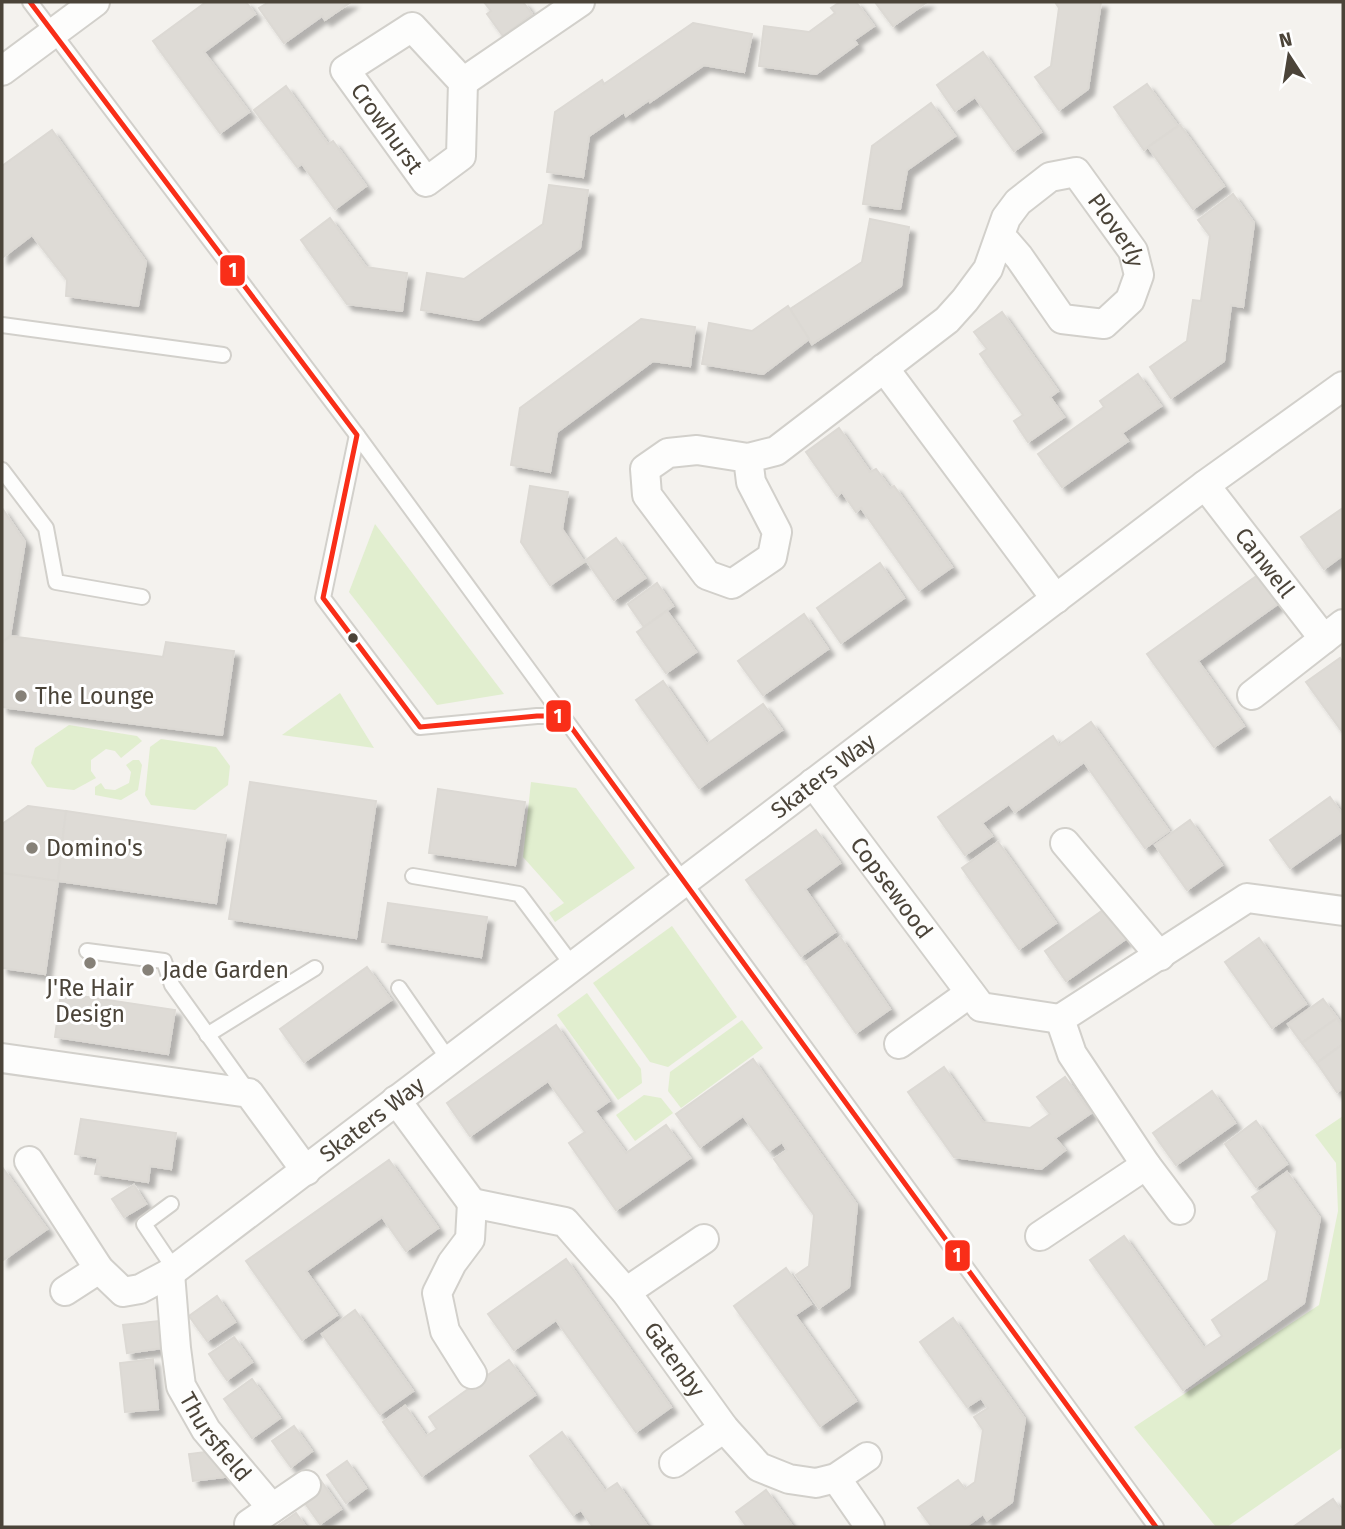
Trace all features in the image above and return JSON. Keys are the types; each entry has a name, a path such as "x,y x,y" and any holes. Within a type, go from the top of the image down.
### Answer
{"street":[{"path":"2,71 95,2"},
{"path":"463,82 580,2"},
{"name":"Crowhurst","path":"412,27 463,82 460,156 426,182 345,70 412,27"},
{"name":"Ploverly","path":"748,458 751,482 777,532 772,557 732,584 707,575 647,495 645,469 668,453 697,450 748,458 776,451 947,320 988,269 1000,235 1006,218 1018,202 1049,177 1076,172 1133,251 1139,275 1130,300 1104,324 1062,319 1019,257 1000,235"},
{"path":"884,368 1056,599"},
{"name":"Skaters Way","path":"99,1269 123,1292 140,1289 172,1271 1205,485 1343,386"},
{"name":"Canwell","path":"1205,485 1334,631 1252,695"},
{"name":"Copsewood","path":"813,783 981,1007 1060,1019"},
{"path":"1065,843 1160,956"},
{"path":"1180,1210 1146,1165 1072,1054 1060,1019 1247,898 1343,911"},
{"path":"899,1044 971,993"},
{"path":"2,1058 249,1093"},
{"name":"Skaters Way","path":"249,1093 306,1171"},
{"path":"396,1100 472,1203 470,1239 452,1263 437,1293 445,1331 472,1374"},
{"path":"29,1161 99,1269 65,1291"},
{"path":"1040,1236 1146,1165"},
{"name":"Gatenby","path":"472,1203 565,1222 626,1292 724,1428 759,1467 789,1479 816,1483 836,1478 867,1457"},
{"path":"626,1292 704,1239"},
{"name":"Thursfield","path":"172,1271 181,1386 206,1430 261,1516 306,1485"},
{"path":"674,1463 724,1428"},
{"path":"836,1478 870,1527"}],"lane":[{"path":"30,2 357,435 1156,1527"},
{"path":"2,325 223,355"},
{"path":"357,435 323,598 420,727 563,716"},
{"path":"2,470 47,528 56,582 142,597"},
{"path":"413,876 519,894 573,966"},
{"path":"87,951 164,961 172,985 249,1093"},
{"path":"207,1035 315,968"},
{"path":"398,988 449,1060"},
{"path":"171,1204 144,1224 172,1271"}],"green space":[{"path":"375,524 504,694 437,705 349,592"},
{"path":"340,693 374,748 282,735"},
{"path":"69,725 137,736 142,741 121,758 115,751 106,749 91,760 91,771 96,778 74,790 47,787 31,763 35,748"},
{"path":"161,739 216,747 230,766 228,785 195,810 151,805 145,795 150,747"},
{"path":"133,760 139,760 142,765 138,790 121,800 95,795 95,787 101,783 105,789 115,790 129,783 131,772 126,765"},
{"path":"531,782 576,788 635,868 555,922 549,913 564,903 523,857"},
{"path":"672,926 737,1017 668,1067 650,1062 593,983"},
{"path":"587,993 641,1069 642,1083 618,1100 557,1015"},
{"path":"742,1020 763,1048 681,1108 668,1091 670,1072"},
{"path":"644,1095 661,1098 673,1113 635,1141 616,1115"},
{"path":"1343,1116 1343,1447 1227,1527 1216,1527 1134,1427 1319,1305 1338,1211 1336,1163 1315,1135"}],"building":[{"path":"206,2 246,2 255,14 204,52 249,112 220,133 153,41"},
{"path":"269,2 351,2 325,20 322,16 284,43 259,8"},
{"path":"484,2 523,2 532,14 503,36 487,14 491,11"},
{"path":"840,2 856,2 874,26 854,40 857,44 816,74 759,66 764,26 809,32 835,13 831,8"},
{"path":"875,2 927,2 893,26"},
{"path":"1055,2 1101,2 1088,89 1059,110 1035,77 1051,66 1059,8"},
{"path":"693,23 752,34 744,72 704,65 650,102 649,100 626,116 624,112 589,136 583,177 547,172 555,112 602,80 604,84"},
{"path":"983,52 1041,132 1014,151 975,97 955,111 937,85"},
{"path":"1147,84 1178,126 1144,150 1114,107"},
{"path":"286,86 328,144 333,141 366,186 335,209 302,164 297,167 254,110"},
{"path":"931,103 955,136 907,170 900,209 863,204 872,146"},
{"path":"1180,125 1224,186 1193,209 1148,147"},
{"path":"52,130 146,262 138,306 66,296 67,280 32,235 2,258 2,166"},
{"path":"549,185 588,190 580,248 478,320 421,310 427,273 464,279 543,224"},
{"path":"1233,194 1254,223 1243,307 1231,305 1224,361 1171,398 1150,367 1187,341 1193,300 1201,301 1210,236 1198,220"},
{"path":"330,218 366,267 407,273 402,311 347,304 301,240"},
{"path":"870,219 909,227 901,286 812,344 790,309 862,262"},
{"path":"788,306 809,339 763,374 702,364 709,323 752,331"},
{"path":"1002,312 1058,391 1050,397 1064,417 1028,442 1014,421 1023,415 980,354 987,349 974,332"},
{"path":"641,319 695,327 690,366 653,361 557,432 550,472 511,465 520,408"},
{"path":"1138,374 1161,406 1122,433 1128,441 1062,487 1038,454 1104,407 1100,401"},
{"path":"839,428 870,472 876,469 890,488 894,486 952,567 919,590 861,508 856,512 842,492 837,496 806,452"},
{"path":"530,486 568,492 562,529 584,562 550,585 521,542"},
{"path":"2,508 25,542 10,636 2,643"},
{"path":"1343,508 1343,555 1324,569 1301,537"},
{"path":"616,538 645,578 614,600 586,560"},
{"path":"880,563 904,598 841,643 817,608"},
{"path":"1258,575 1279,603 1198,661 1244,726 1214,747 1147,654"},
{"path":"657,583 673,606 644,627 628,604"},
{"path":"667,611 696,652 666,673 637,632"},
{"path":"804,614 828,649 763,695 738,661"},
{"path":"10,636 163,657 166,642 234,651 222,735 2,707 2,643"},
{"path":"1340,658 1343,663 1343,733 1306,682"},
{"path":"663,681 707,744 763,704 782,730 699,788 636,700"},
{"path":"1091,722 1169,831 1145,848 1084,762 1015,812 1009,804 982,823 992,836 965,855 938,817 1053,736 1059,745"},
{"path":"250,782 376,801 356,938 229,919"},
{"path":"438,789 525,802 515,865 429,853"},
{"path":"1330,797 1343,815 1343,831 1290,868 1270,840"},
{"name":"Domino's","path":"28,806 66,811 58,881 2,873 2,824"},
{"path":"66,811 226,835 216,903 58,881"},
{"path":"1190,820 1222,865 1187,890 1155,845"},
{"path":"816,830 840,863 805,889 835,932 801,956 746,880"},
{"path":"998,842 1056,923 1019,949 962,868"},
{"path":"2,873 58,881 45,974 2,968"},
{"path":"388,903 487,917 481,957 382,942"},
{"path":"1106,908 1127,938 1066,981 1045,951"},
{"path":"840,937 890,1009 856,1033 806,962"},
{"path":"1259,938 1306,1004 1272,1028 1225,962"},
{"path":"367,967 391,1000 304,1062 280,1029"},
{"path":"61,993 175,1010 168,1054 55,1037"},
{"path":"1323,999 1337,1018 1302,1043 1288,1024"},
{"path":"1337,1018 1343,1027 1343,1044 1317,1063 1302,1043"},
{"path":"556,1025 609,1101 595,1111 626,1153 666,1125 690,1158 616,1210 569,1143 585,1132 548,1081 470,1136 447,1103"},
{"path":"1343,1044 1343,1088 1337,1092 1317,1063"},
{"path":"753,1059 857,1205 849,1287 819,1308 796,1275 809,1266 814,1215 774,1159 787,1150 782,1142 769,1151 743,1116 700,1147 676,1114"},
{"path":"944,1067 983,1122 1030,1128 1050,1114 1037,1097 1065,1077 1091,1113 1055,1138 1065,1150 1041,1169 954,1157 908,1092"},
{"path":"1212,1091 1235,1123 1176,1165 1153,1133"},
{"path":"81,1119 176,1133 171,1169 150,1166 148,1182 95,1174 98,1158 75,1154"},
{"path":"1256,1121 1287,1164 1256,1187 1225,1144"},
{"path":"389,1160 438,1228 406,1251 382,1217 306,1271 337,1315 302,1340 246,1261"},
{"path":"2,1167 47,1229 2,1261"},
{"path":"1287,1172 1320,1218 1304,1303 1183,1390 1090,1260 1124,1236 1204,1348 1222,1336 1212,1320 1268,1280 1277,1231 1252,1197"},
{"path":"134,1185 146,1204 124,1217 112,1199"},
{"path":"566,1259 671,1407 636,1432 556,1320 514,1350 488,1314"},
{"path":"786,1268 811,1304 795,1315 856,1401 820,1426 734,1306"},
{"path":"217,1296 235,1322 207,1341 189,1316"},
{"path":"355,1310 413,1391 380,1414 322,1334"},
{"path":"953,1318 1025,1419 1012,1502 987,1520 983,1514 965,1527 932,1527 918,1508 958,1480 965,1489 975,1482 983,1430 974,1417 988,1408 981,1398 967,1407 920,1342"},
{"path":"159,1321 163,1348 127,1353 123,1325"},
{"path":"234,1337 252,1362 227,1380 209,1354"},
{"path":"153,1359 158,1409 125,1412 120,1363"},
{"path":"509,1360 535,1395 422,1476 383,1422 405,1406 426,1436 437,1429 429,1417"},
{"path":"252,1379 280,1418 252,1438 224,1399"},
{"path":"294,1426 312,1451 291,1467 272,1441"},
{"path":"562,1432 605,1491 617,1483 648,1527 593,1527 581,1510 573,1515 530,1456"},
{"path":"221,1450 225,1477 193,1481 189,1454"},
{"path":"347,1461 366,1488 346,1503 327,1475"},
{"path":"321,1481 341,1509 320,1524 300,1496"},
{"path":"766,1490 793,1527 747,1527 736,1512"},
{"path":"1333,1499 1343,1513 1343,1527 1293,1527"},
{"path":"296,1513 306,1527 276,1527"}],"transit line":[{"name":"1","path":"30,2 357,435 323,598 420,727 563,716 1156,1527"}],"place":[{"name":"The Lounge","path":"21,696"},
{"name":"Domino's","path":"32,848"},
{"name":"J'Re Hair Design","path":"90,963"},
{"name":"Jade Garden","path":"148,970"}]}
